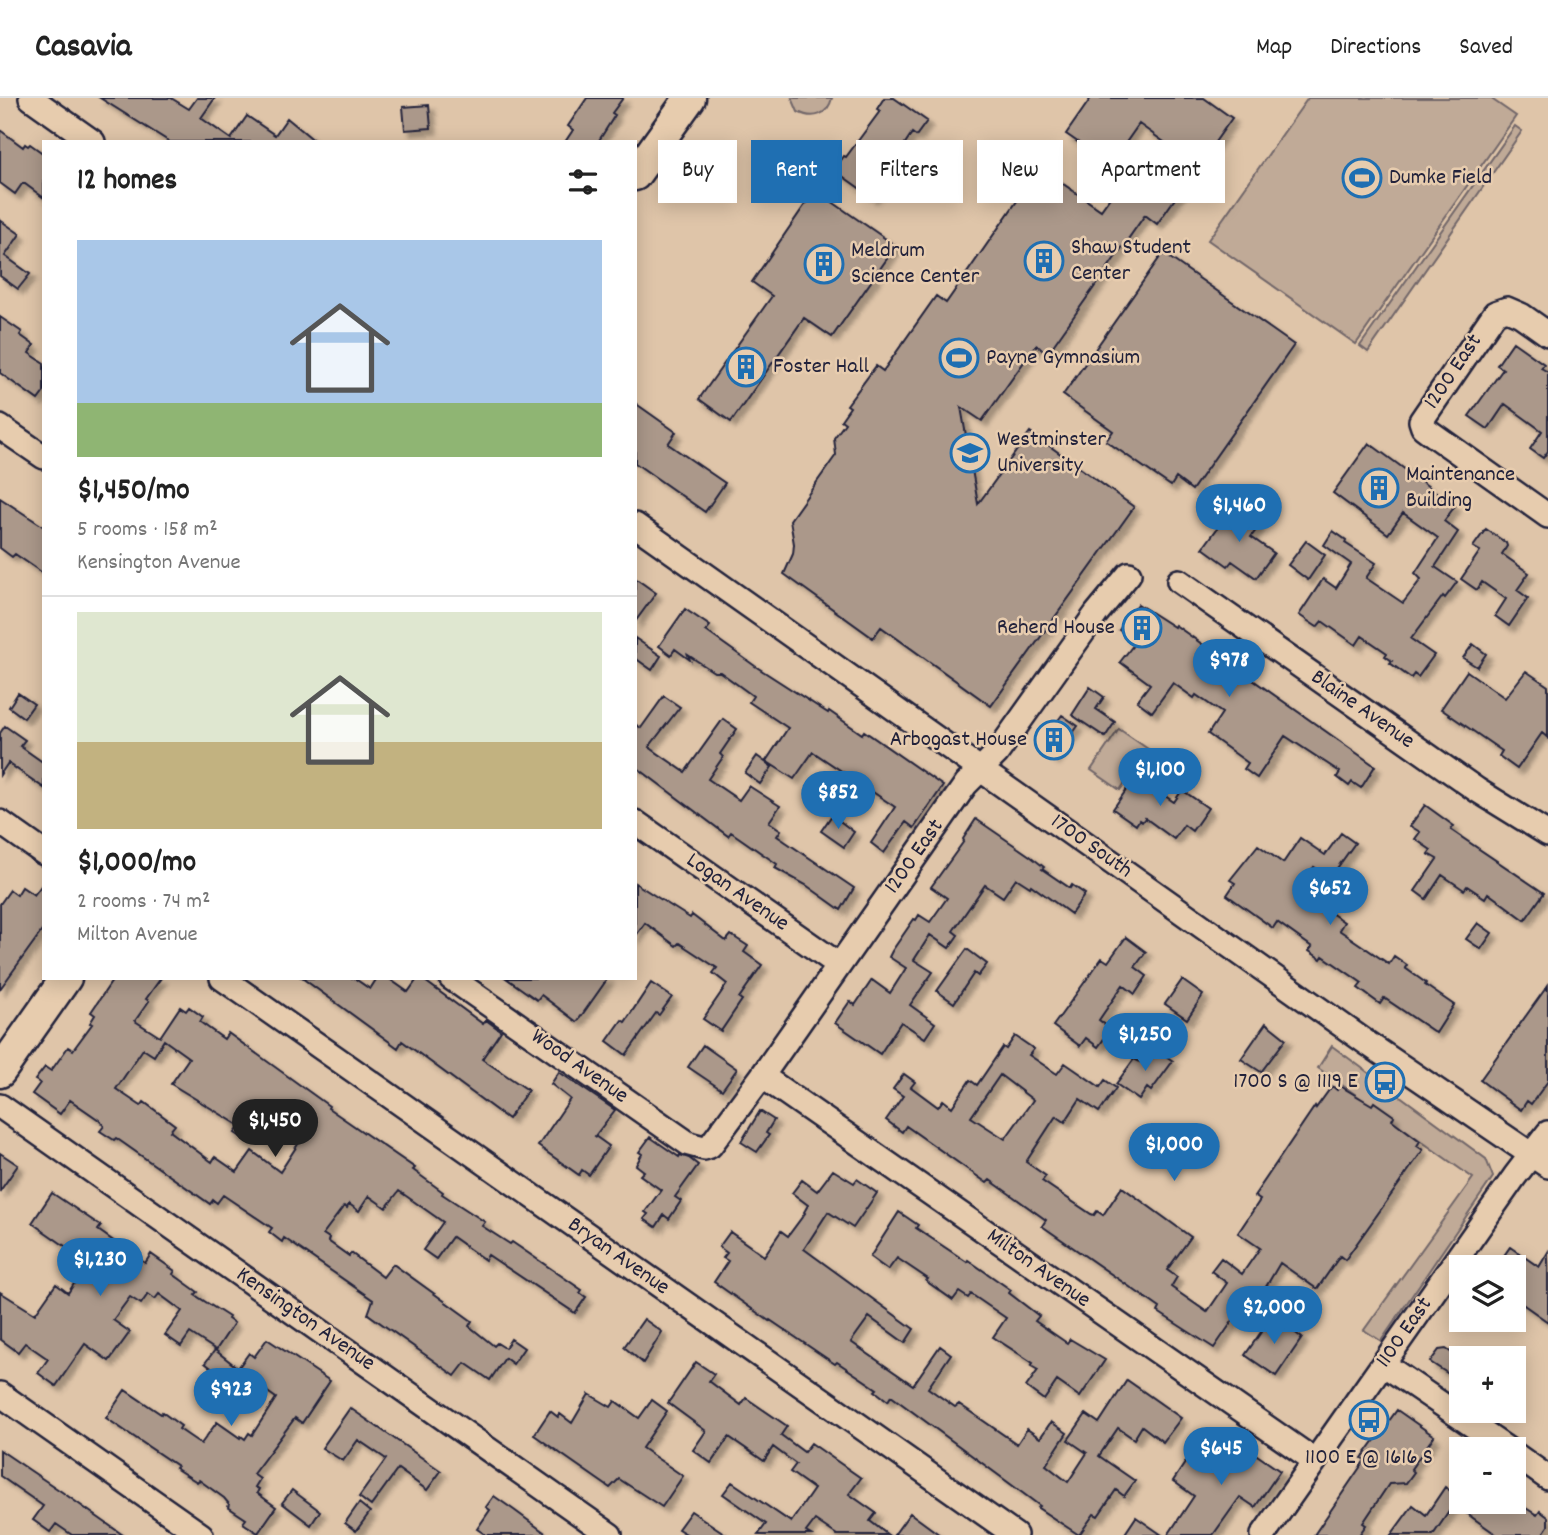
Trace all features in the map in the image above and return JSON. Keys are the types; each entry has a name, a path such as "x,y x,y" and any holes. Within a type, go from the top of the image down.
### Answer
{"main road":[{"path":"637,172 690,98"},
{"path":"0,1072 65,980"}],"street":[{"path":"31,98 90,140"},
{"name":"1200 East","path":"1548,334 1521,315 1507,309 1495,313 1423,417 1423,427 1548,516"},
{"path":"0,427 42,456"},
{"name":"1700 South","path":"637,526 1358,1036 1540,1161"},
{"name":"1200 East","path":"710,1146 967,784 997,753 1096,614 1129,574"},
{"name":"Blaine Avenue","path":"1179,581 1477,790 1548,834"},
{"path":"0,822 42,852"},
{"name":"Logan Avenue","path":"637,823 839,965"},
{"name":"Bryan Avenue","path":"225,980 1014,1535"},
{"name":"Wood Avenue","path":"455,980 689,1144 704,1149 710,1146"},
{"name":"Milton Avenue","path":"762,1076 1315,1461"},
{"name":"Kensington Avenue","path":"0,1106 610,1535"},
{"name":"1100 East","path":"1263,1535 1383,1364 1540,1161 1548,1133"},
{"path":"1383,1364 1489,1437"},
{"path":"0,1394 201,1535"},
{"path":"1526,1462 1548,1478"}],"shaded area":[{"path":"792,98 832,98 824,112 810,116 798,112"},
{"name":"Dumke Field","path":"1308,98 1490,98 1516,116 1356,344 1208,240"},
{"path":"1515,126 1522,131 1368,352 1360,346"},
{"path":"1119,729 1148,749 1120,790 1091,770"},
{"path":"1332,1046 1486,1159 1493,1177 1381,1341 1364,1330 1473,1178 1318,1068"}],"building":[{"path":"100,98 171,98 189,109 197,98 215,98 201,118 231,139 247,116 275,135 287,118 314,140 167,140"},
{"path":"587,98 623,98 612,113 615,115 599,140 566,140 573,130 568,126"},
{"path":"884,98 894,98 927,121 916,136 912,133 907,140 859,140 880,111 877,109"},
{"path":"1091,98 1204,98 1232,118 1216,140 1161,140 1139,124 1128,140 1077,142 1066,134"},
{"path":"429,105 431,128 405,130 403,107"},
{"path":"0,130 23,147 30,144 42,153 42,197 25,184 22,184 15,194 0,183"},
{"path":"856,143 856,186 842,176 842,159"},
{"path":"1063,184 1077,193 1077,203 1091,203 1101,210 1106,203 1172,203 1157,224 1145,215 1048,353 1036,345 982,421 961,407 978,504 1030,432 1134,507 991,706 881,627 873,638 784,574 793,554 790,520 836,455 834,438 845,423 841,420 850,407 847,405 876,366 883,371 936,296 946,303 1016,203 1063,203"},
{"name":"Meldrum Science Center","path":"806,203 834,203 896,246 832,337 804,318 731,422 699,399 772,296 752,282"},
{"path":"0,220 20,234 5,256 30,274 18,289 0,276"},
{"path":"1163,253 1294,345 1192,490 1176,478 1171,486 1106,441 1113,431 1063,395"},
{"path":"0,317 22,332 20,335 34,345 29,353 42,362 42,395 38,400 0,373"},
{"path":"1513,342 1544,364 1541,368 1548,372 1548,451 1543,458 1530,449 1542,431 1505,404 1488,429 1469,416 1503,369 1497,365"},
{"path":"637,404 676,432 668,444 725,483 705,512 637,464"},
{"path":"1369,443 1455,506 1444,521 1458,532 1435,567 1457,582 1445,598 1443,596 1411,639 1434,655 1418,677 1414,674 1411,678 1390,663 1392,661 1385,656 1387,653 1362,636 1356,645 1322,621 1317,627 1299,615 1323,579 1336,588 1351,564 1324,545 1333,531 1346,540 1345,543 1376,563 1366,578 1403,603 1421,579 1415,573 1438,538 1403,513 1388,534 1333,493"},
{"path":"0,498 42,526 42,573 15,554 12,557 0,548"},
{"path":"1233,507 1259,526 1251,537 1274,553 1256,578 1232,561 1228,566 1203,548"},
{"path":"1486,529 1506,543 1502,554 1529,573 1517,590 1528,598 1509,626 1495,616 1506,599 1482,582 1477,590 1461,579 1480,551 1473,547"},
{"path":"1306,541 1325,555 1308,580 1288,565"},
{"path":"637,579 656,593 637,619"},
{"path":"1138,604 1174,627 1175,625 1375,766 1361,788 1352,782 1349,786 1337,777 1340,772 1285,736 1257,778 1244,769 1248,763 1208,734 1222,713 1173,683 1152,712 1137,701 1150,684 1120,662 1134,644 1119,630"},
{"path":"685,609 710,626 706,631 755,666 862,734 864,731 943,786 914,828 906,822 884,853 871,843 895,807 813,752 794,779 766,761 788,728 749,702 753,696 720,672 714,672 688,655 690,660 675,649 671,655 659,646"},
{"path":"637,639 661,656 652,670 637,659"},
{"path":"1473,644 1486,654 1477,667 1463,658"},
{"path":"1467,671 1505,698 1526,671 1548,686 1548,738 1542,733 1517,769 1499,756 1502,751 1441,709"},
{"path":"1090,687 1104,697 1096,709 1115,722 1105,737 1072,715"},
{"path":"18,693 34,704 24,718 9,707"},
{"path":"664,696 680,707 649,747 685,772 723,719 737,729 720,754 723,757 708,779 739,800 749,786 780,806 769,822 781,830 777,836 854,888 841,910 806,885 775,868 777,864 731,832 728,836 637,768 637,725 641,728"},
{"name":"Arbogast House","path":"1062,715 1078,726 1054,759 1035,746 1053,721 1056,723"},
{"path":"5,726 25,740 20,746 42,762 42,787 8,763 0,775 0,733"},
{"path":"757,756 772,767 760,784 745,773"},
{"path":"1136,776 1174,802 1182,790 1208,808 1192,831 1184,825 1174,839 1145,818 1142,822 1139,820 1136,825 1113,809"},
{"path":"1425,805 1454,826 1451,830 1544,893 1525,920 1488,893 1485,898 1467,886 1464,890 1442,875 1426,899 1415,891 1437,859 1428,854 1431,850 1415,839 1420,832 1410,826"},
{"path":"832,815 854,832 844,847 821,831"},
{"path":"976,819 1030,856 1044,867 1042,869 1070,888 1072,885 1085,894 1071,914 1031,885 1030,887 1016,878 1003,897 985,885 953,931 958,935 949,948 930,935 914,960 933,972 910,1005 935,1023 925,1038 901,1022 880,1054 835,1023 850,1001 855,1005 872,980 890,993 906,968 889,957 914,919 919,915 930,922 947,898 931,887 964,841"},
{"path":"1341,833 1355,843 1330,878 1314,867 1298,890 1344,922 1339,930 1389,964 1394,956 1407,965 1405,968 1426,983 1425,985 1454,1005 1436,1033 1384,998 1380,1004 1358,988 1362,983 1323,956 1321,959 1309,951 1312,947 1277,922 1273,928 1227,895 1235,883 1230,880 1258,845 1283,863 1300,838 1325,855"},
{"path":"637,884 690,918 692,915 726,941 731,935 748,946 744,952 762,965 739,998 742,1000 721,1031 703,1019 727,984 713,973 717,968 679,943 676,946 645,923 637,934"},
{"path":"42,885 42,931 0,989 0,904 10,890 17,895 22,887 34,895"},
{"path":"1478,923 1492,933 1481,949 1466,939"},
{"path":"1126,937 1146,952 1135,967 1147,976 1135,994 1123,985 1099,1020 1111,1029 1098,1047 1086,1038 1080,1046 1053,1026 1102,958 1108,962"},
{"path":"967,949 987,964 978,976 974,973 954,1003 937,991"},
{"path":"113,980 160,980 135,1021 160,1037 180,1007 186,1011 189,1007 203,1017 200,1022 224,1039 228,1033 329,1106 328,1108 415,1168 413,1170 443,1192 442,1194 485,1222 482,1226 510,1244 512,1242 582,1290 580,1293 586,1297 575,1313 488,1255 485,1260 452,1237 436,1259 423,1250 443,1222 399,1191 386,1208 369,1196 359,1211 349,1204 347,1208 344,1206 323,1234 329,1238 328,1241 349,1256 351,1253 383,1277 393,1264 472,1321 469,1326 494,1346 497,1343 505,1348 511,1339 524,1348 513,1364 505,1358 490,1380 465,1363 455,1376 368,1314 373,1300 284,1238 282,1242 269,1232 272,1228 223,1195 217,1203 213,1200 210,1204 116,1138 114,1140 100,1131 104,1126 99,1120 70,1100 60,1114 32,1094 40,1083 35,1080 45,1067 51,1071 68,1047 73,1050 92,1024 90,1023 95,1015 91,1012","holes":["164,1040 189,1058 171,1084 240,1126 235,1133 247,1141 264,1116 300,1141 280,1172 252,1151 237,1172 215,1157 212,1162 170,1131 175,1125 144,1102 141,1106 116,1089 143,1049 154,1056"]},
{"path":"305,980 357,980 370,989 376,980 391,980 408,992 417,980 424,980 483,1024 486,1020 501,1031 482,1059 528,1090 508,1119 402,1041 398,1048"},
{"path":"509,980 607,980 577,1022 541,995 537,1000"},
{"path":"1182,980 1203,995 1187,1019 1165,1004"},
{"path":"651,983 672,997 659,1015 656,1013 626,1055 607,1041 622,1020 625,1022"},
{"path":"1548,985 1548,1081 1531,1104 1527,1101 1521,1110 1480,1080"},
{"path":"1266,1023 1286,1039 1261,1072 1241,1059"},
{"path":"1015,1036 1034,1049 1029,1055 1057,1074 1065,1063 1100,1087 1105,1080 1116,1088 1099,1112 1080,1099 1065,1122 1056,1116 1026,1162 1046,1176 1042,1181 1091,1214 1094,1215 1097,1211 1103,1215 1122,1187 1191,1237 1167,1270 1177,1277 1171,1287 1207,1312 1227,1283 1211,1271 1221,1258 1242,1274 1260,1248 1238,1233 1260,1200 1254,1196 1315,1106 1316,1108 1332,1086 1337,1090 1340,1086 1372,1105 1374,1102 1394,1116 1392,1120 1420,1141 1417,1146 1423,1150 1345,1260 1340,1256 1317,1289 1280,1263 1257,1302 1249,1297 1214,1348 1158,1312 1160,1308 1042,1226 1046,1220 990,1180 987,1183 906,1126 902,1132 886,1120 903,1096 893,1089 904,1074 915,1082 911,1087 938,1107 943,1100 952,1107 970,1080 977,1085 1003,1047 1006,1049","holes":["1000,1075 1033,1100 1005,1139 971,1117"]},
{"path":"703,1045 737,1069 722,1090 688,1067"},
{"path":"1152,1046 1173,1061 1151,1091 1147,1088 1139,1100 1116,1084 1134,1059 1140,1062"},
{"path":"559,1072 615,1110 595,1136 609,1146 589,1175 582,1170 579,1175 538,1146 570,1099 551,1084"},
{"path":"760,1111 774,1120 766,1133 769,1135 757,1152 741,1142"},
{"path":"650,1137 679,1157 689,1158 698,1165 675,1197 681,1201 669,1219 664,1215 656,1227 644,1219 648,1214 645,1212 661,1190 640,1175 644,1171 636,1165 642,1154 639,1152"},
{"path":"0,1153 18,1165 0,1191"},
{"path":"833,1170 854,1183 857,1179 877,1193 853,1228 828,1212 804,1249 914,1329 905,1343 869,1317 851,1342 913,1385 940,1346 951,1354 928,1388 955,1407 959,1404 1017,1444 1027,1429 1040,1438 1051,1422 1067,1433 1046,1465 1068,1482 1087,1453 1068,1440 1086,1414 1099,1423 1127,1380 1181,1418 1163,1442 1142,1426 1134,1439 1118,1428 1099,1456 1135,1481 1124,1496 1116,1490 1098,1516 1094,1514 1079,1535 1038,1508 1040,1506 891,1396 888,1401 875,1391 877,1389 769,1321 714,1282 728,1261 723,1258 727,1253 719,1247 730,1232 764,1256 781,1231 788,1236 805,1213 808,1205 792,1193 802,1180 817,1191"},
{"path":"52,1193 101,1226 98,1230 145,1263 151,1254 198,1292 195,1295 229,1317 234,1323 216,1350 190,1333 181,1346 165,1335 182,1311 159,1294 155,1299 148,1294 141,1304 130,1297 113,1320 130,1332 109,1361 85,1344 56,1386 38,1373 48,1359 25,1343 18,1352 0,1339 0,1292 35,1314 56,1284 68,1293 88,1262 32,1223"},
{"path":"899,1212 918,1225 916,1228 1011,1290 1009,1293 1039,1316 1035,1321 1067,1343 1070,1339 1105,1360 1080,1397 1057,1381 1044,1400 1026,1387 1038,1370 1031,1366 1033,1363 993,1337 1006,1318 971,1294 968,1298 959,1292 953,1300 897,1258 888,1270 870,1257"},
{"path":"1510,1247 1522,1255 1504,1255"},
{"path":"1548,1252 1548,1322 1526,1306 1526,1258 1539,1267"},
{"path":"1273,1315 1302,1338 1276,1376 1245,1355"},
{"path":"644,1319 662,1332 643,1363 624,1347"},
{"path":"267,1339 330,1381 302,1423 295,1418 253,1474 260,1479 255,1487 259,1489 257,1493 276,1507 258,1533 243,1523 246,1519 228,1507 229,1504 224,1498 199,1480 197,1482 175,1468 177,1466 106,1418 125,1390 161,1414 162,1412 181,1426 179,1429 201,1444 217,1422 245,1439 249,1433 252,1435 276,1398 239,1372 221,1398 205,1388 216,1372 205,1363 215,1350 238,1368 249,1353 254,1357"},
{"path":"1439,1350 1449,1351 1449,1374 1430,1362"},
{"path":"696,1362 714,1374 709,1381 741,1405 746,1398 787,1426 781,1435 804,1452 811,1443 861,1478 849,1494 876,1513 870,1521 888,1535 837,1535 815,1520 806,1532 811,1535 758,1535 766,1524 723,1494 732,1482 791,1522 814,1489 790,1472 796,1464 773,1447 764,1461 729,1437 711,1463 693,1450 706,1431 668,1403"},
{"path":"589,1394 611,1407 615,1401 639,1418 652,1400 667,1411 642,1448 683,1476 662,1507 619,1479 610,1488 534,1435 550,1411 558,1417 560,1414 572,1423"},
{"path":"350,1408 441,1471 427,1490 398,1469 371,1506 359,1497 386,1459 358,1440 343,1461 322,1448"},
{"path":"1397,1410 1434,1436 1411,1469 1414,1472 1406,1483 1389,1484 1363,1523 1366,1525 1359,1535 1314,1535 1365,1460 1362,1458"},
{"path":"1228,1435 1280,1471 1255,1507 1240,1497 1213,1535 1168,1535 1194,1496 1173,1481 1191,1454 1207,1465"},
{"path":"0,1450 123,1535 72,1535 56,1524 50,1532 33,1520 43,1506 0,1476"},
{"path":"1445,1487 1449,1490 1449,1512 1433,1535 1391,1535 1413,1505 1426,1515"},
{"path":"292,1490 320,1511 311,1525 282,1503"},
{"path":"494,1496 548,1535 486,1535 477,1529 490,1510 486,1507"},
{"path":"359,1503 370,1512 356,1531 345,1523"},
{"path":"1526,1508 1537,1515 1540,1511 1548,1517 1548,1526 1542,1535 1497,1535 1467,1514 1526,1514"},
{"path":"691,1511 727,1535 688,1535 678,1529"},
{"path":"910,1513 940,1535 894,1535"},
{"path":"1136,1517 1162,1535 1124,1535"}],"place":[{"name":"Dumke Field","path":"1362,178"},
{"name":"Shaw Student Center","path":"1044,261"},
{"name":"Meldrum Science Center","path":"824,264"},
{"name":"Payne Gymnasium","path":"959,358"},
{"name":"Foster Hall","path":"746,367"},
{"name":"Westminster University","path":"970,453"},
{"name":"Maintenance Building","path":"1379,488"},
{"name":"Reherd House","path":"1142,628"},
{"name":"Arbogast House","path":"1054,740"},
{"name":"1700 S @ 1119 E","path":"1385,1082"},
{"name":"1100 E @ 1616 S","path":"1369,1420"}]}
